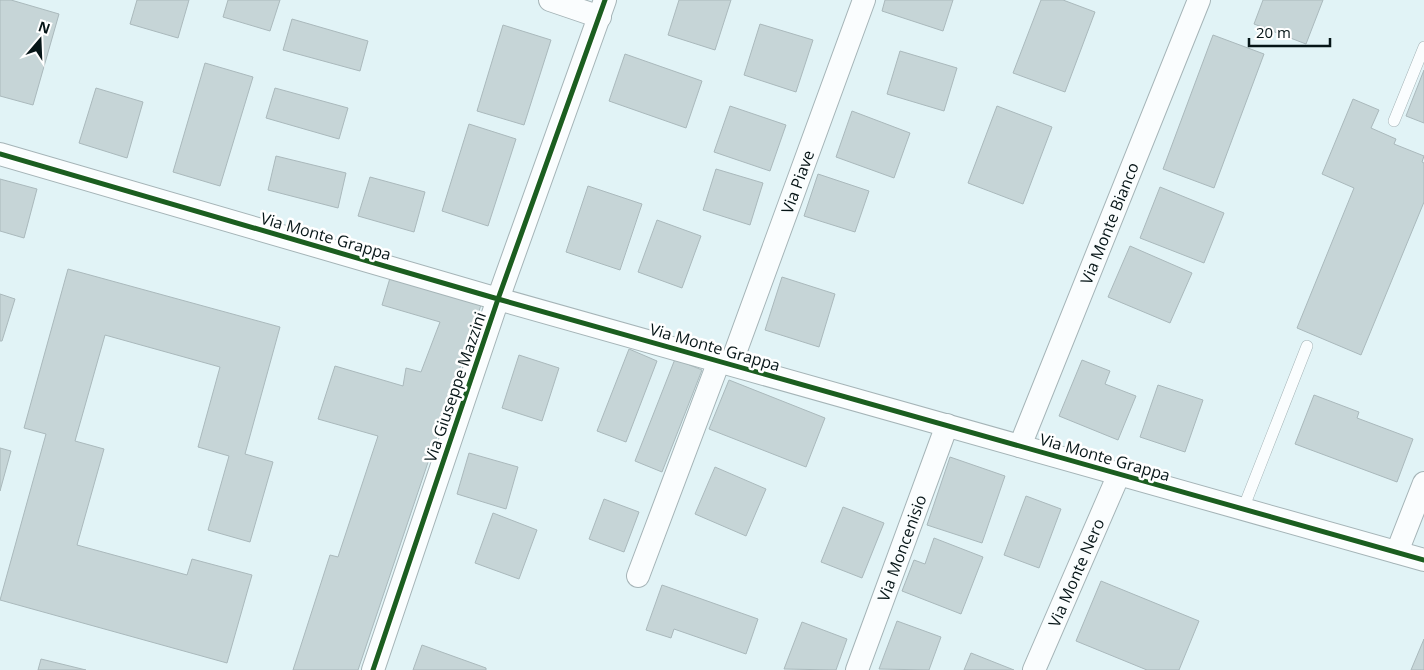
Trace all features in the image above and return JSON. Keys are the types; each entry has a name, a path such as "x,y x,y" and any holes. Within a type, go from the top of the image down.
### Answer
{"street":[{"path":"550,0 602,9"},
{"name":"Via Piave","path":"638,576 725,363 864,0"},
{"name":"Via Monte Bianco","path":"1020,446 1199,0"},
{"name":"Via Giuseppe Mazzini","path":"373,670 498,299 602,9"},
{"name":"Via Monte Grappa","path":"0,154 498,299 1424,560"},
{"name":"Via Moncenisio","path":"856,670 947,425"},
{"name":"Via Monte Nero","path":"1035,670 1119,474"},
{"path":"1397,552 1424,483"}],"lane":[{"path":"1394,121 1424,47"},
{"path":"1243,509 1306,346"}],"building":[{"path":"0,0 11,0 59,14 33,105 0,96"},
{"path":"137,0 189,0 178,38 130,24"},
{"path":"228,0 280,0 270,31 223,17"},
{"path":"679,0 731,0 715,50 668,35"},
{"path":"885,0 953,0 943,31 882,11"},
{"path":"1041,0 1063,0 1095,12 1065,92 1013,73"},
{"path":"1263,0 1323,0 1306,44 1254,24"},
{"path":"292,19 368,41 360,71 283,50"},
{"path":"760,24 813,40 796,92 744,75"},
{"path":"503,25 551,40 524,125 477,111"},
{"path":"1213,35 1264,54 1214,188 1163,169"},
{"path":"900,51 957,68 944,111 887,94"},
{"path":"625,54 702,81 686,128 609,101"},
{"path":"205,63 253,77 220,186 173,172"},
{"path":"1424,70 1424,123 1406,116"},
{"path":"96,88 143,102 127,158 79,143"},
{"path":"275,88 348,108 339,139 266,118"},
{"path":"1353,99 1379,110 1371,128 1396,139 1394,144 1424,156 1422,162 1424,163 1424,202 1361,355 1297,328 1354,188 1322,174"},
{"path":"730,106 786,125 770,171 714,152"},
{"path":"997,106 1052,127 1023,204 968,183"},
{"path":"852,111 910,133 894,178 836,157"},
{"path":"469,124 516,139 488,226 442,211"},
{"path":"276,156 346,173 338,208 268,190"},
{"path":"716,169 763,183 750,225 703,210"},
{"path":"818,174 869,191 855,232 804,216"},
{"path":"370,177 425,192 414,232 358,216"},
{"path":"0,179 37,189 24,238 0,231"},
{"path":"588,186 642,204 620,270 566,252"},
{"path":"1160,187 1224,213 1204,263 1140,238"},
{"path":"657,220 701,236 682,288 638,272"},
{"path":"1130,246 1192,273 1170,323 1108,297"},
{"path":"68,269 280,327 245,454 273,462 250,542 208,530 229,456 198,447 220,367 105,335 75,441 104,449 77,545 187,575 192,559 252,575 227,663 0,600 46,434 24,428"},
{"path":"782,277 835,294 819,347 765,330"},
{"path":"390,278 481,305 358,670 293,670 330,555 338,557 378,436 318,419 335,366 403,386 406,368 421,372 440,322 382,305"},
{"path":"0,294 15,299 2,341 0,341"},
{"path":"629,349 657,361 626,442 597,431"},
{"path":"519,355 559,368 542,421 502,408"},
{"path":"675,359 702,370 662,472 635,461"},
{"path":"1082,360 1110,371 1105,384 1136,396 1118,440 1059,416"},
{"path":"729,380 825,418 806,467 709,429"},
{"path":"1158,385 1203,400 1185,452 1140,437"},
{"path":"1314,395 1359,412 1357,418 1413,439 1397,482 1295,444"},
{"path":"0,448 11,451 0,491"},
{"path":"469,453 518,467 506,509 457,494"},
{"path":"950,457 1005,476 982,543 927,525"},
{"path":"715,467 766,489 746,536 695,514"},
{"path":"1026,496 1061,509 1039,568 1004,555"},
{"path":"604,499 639,512 624,552 589,539"},
{"path":"843,507 884,523 862,578 821,562"},
{"path":"493,513 537,530 519,579 475,563"},
{"path":"934,538 983,557 961,614 902,591 914,560 925,564"},
{"path":"1101,581 1199,621 1179,670 1147,670 1076,641"},
{"path":"662,585 758,619 746,654 674,629 671,638 646,630"},
{"path":"897,621 941,637 929,670 879,669"},
{"path":"802,622 847,639 836,670 784,669"},
{"path":"1424,639 1424,670 1411,670"},
{"path":"422,645 486,668 486,670 413,670"},
{"path":"971,653 1014,670 964,670"},
{"path":"41,659 86,670 38,670"}],"cycle path":[{"path":"373,670 498,299 605,0"},
{"path":"0,154 498,299 1424,560"}]}
